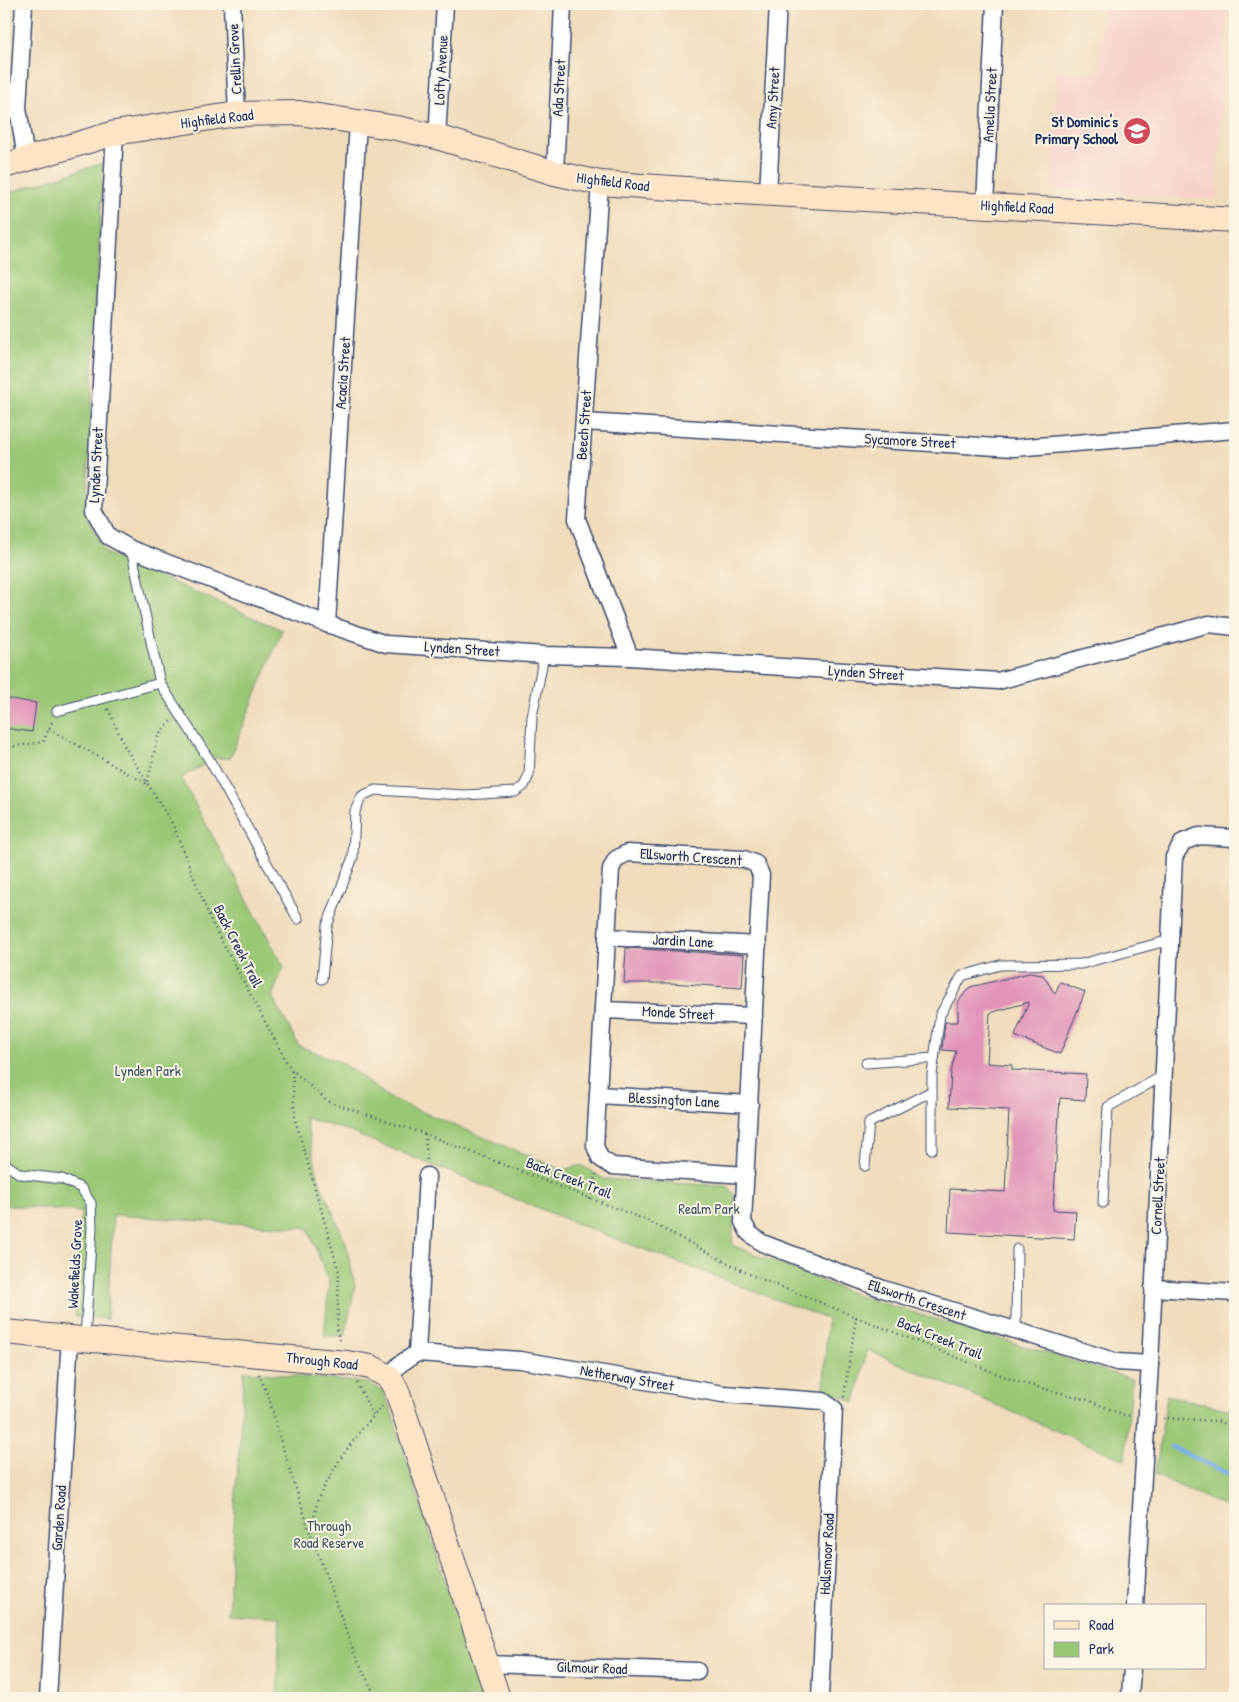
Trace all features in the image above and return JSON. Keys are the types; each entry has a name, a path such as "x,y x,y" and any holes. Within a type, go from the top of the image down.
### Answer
{"main road":[{"name":"Highfield Road","path":"4,166 116,133 238,114 299,113 397,128 437,137 555,172 600,183 1235,220"},
{"name":"Through Road","path":"4,1332 348,1363 371,1367 393,1384"},
{"path":"393,1384 498,1698"}],"street":[{"path":"24,4 18,108 26,159"},
{"name":"Crellin Grove","path":"232,4 238,114"},
{"name":"Lofty Avenue","path":"437,137 445,4"},
{"name":"Ada Street","path":"555,172 563,4"},
{"name":"Amy Street","path":"768,193 778,4"},
{"name":"Amelia Street","path":"985,205 995,4"},
{"name":"Acacia Street","path":"327,624 358,123"},
{"name":"Lynden Street","path":"116,133 94,510 108,536 131,549 327,624 386,644 544,655 630,657 998,681 1208,624 1235,627"},
{"name":"Beech Street","path":"600,183 577,519 630,657"},
{"name":"Sycamore Street","path":"584,422 1014,448 1235,430"},
{"name":"Cornell Street","path":"1135,1604 1150,1364 1174,858 1183,842 1199,836 1235,838"},
{"name":"Ellsworth Crescent","path":"600,1158 595,1146 611,869 613,864 616,859 626,853 744,859 756,864 761,875 743,1222 749,1234 762,1243 884,1289 1016,1332 1117,1362 1150,1364"},
{"name":"Jardin Lane","path":"607,937 758,945"},
{"name":"Monde Street","path":"603,1010 754,1016"},
{"name":"Blessington Lane","path":"598,1095 750,1104"},
{"path":"600,1158 612,1166 746,1175"},
{"path":"393,1384 400,1364 417,1353 428,1176"},
{"path":"1153,1288 1235,1293"},
{"name":"Garden Road","path":"48,1698 78,1338"},
{"name":"Netherway Street","path":"417,1353 520,1360 723,1394 823,1401 834,1414"},
{"name":"Hollsmoor Road","path":"820,1698 834,1414"},
{"name":"Gilmour Road","path":"487,1664 697,1671"},
{"path":"1130,1698 1132,1670"}],"lane":[{"path":"131,549 160,683 210,761 298,919"},
{"path":"322,979 327,926 353,857 355,811 362,796 375,790 464,794 515,792 524,786 529,775 532,717 544,655"},
{"path":"57,711 160,683"},
{"path":"932,1149 932,1091 940,1015 962,976 1000,965 1081,964 1170,940"},
{"path":"866,1063 934,1058"},
{"path":"1103,1203 1108,1107 1164,1075"},
{"path":"865,1166 869,1123 932,1091"},
{"name":"Wakefields Grove","path":"4,1163 20,1174 62,1179 81,1188 91,1203 92,1228 78,1338"},
{"path":"1016,1332 1018,1249"}],"path":[{"name":"Back Creek Trail","path":"104,699 125,747 173,826 212,923 292,1070 327,1100 425,1134 646,1220 749,1274 1018,1382 1088,1400 1124,1415 1200,1419 1217,1421 1235,1427"},
{"path":"4,748 43,742 57,711"},
{"path":"49,729 147,784 158,736 178,712"},
{"path":"292,1070 295,1119 338,1272 337,1332 348,1363 373,1416"},
{"path":"425,1134 428,1176"},
{"path":"590,1199 600,1158"},
{"path":"834,1414 843,1404 856,1317"},
{"path":"250,1354 269,1398 281,1442 311,1534 354,1653 376,1698"},
{"path":"311,1534 318,1498 340,1459 373,1416 393,1384"}],"shaded area":[{"name":"St Dominic's Primary School","path":"1103,4 1228,4 1216,200 1051,189 1057,71 1099,73"}],"green space":[{"name":"Lynden Park","path":"103,163 86,514 105,553 282,630 230,758 215,758 181,778 284,967 272,996 299,1046 343,1063 391,1099 563,1170 581,1165 604,1179 727,1186 735,1196 732,1245 859,1296 1132,1379 1125,1460 867,1350 855,1402 824,1388 827,1319 585,1227 343,1129 305,1118 319,1180 346,1243 355,1286 345,1336 324,1336 329,1283 308,1228 113,1215 107,1319 75,1316 81,1212 4,1205 4,194"},
{"name":"Through Road Reserve","path":"244,1371 367,1383 382,1390 390,1407 482,1698 277,1698 280,1617 228,1614"},
{"path":"1167,1395 1235,1411 1235,1511 1155,1475"}],"building":[{"path":"4,698 36,703 32,732 4,728"},
{"path":"626,948 744,955 742,988 670,983 624,983"},
{"path":"1029,973 1043,975 1055,994 1060,982 1085,992 1060,1054 1015,1036 1029,1002 990,1013 987,1063 1012,1065 1012,1070 1086,1074 1085,1100 1060,1098 1053,1210 1076,1211 1074,1239 948,1232 950,1189 1005,1192 1009,1110 949,1107 951,1072 956,1051 942,1050 945,1022 958,1022 958,1002 970,987"}],"waterway":[{"path":"1172,1447 1235,1477"}],"place":[{"name":"St Dominic's Primary School","path":"1137,131"}],"park label":[{"name":"Realm Park","path":"709,1209"}]}
